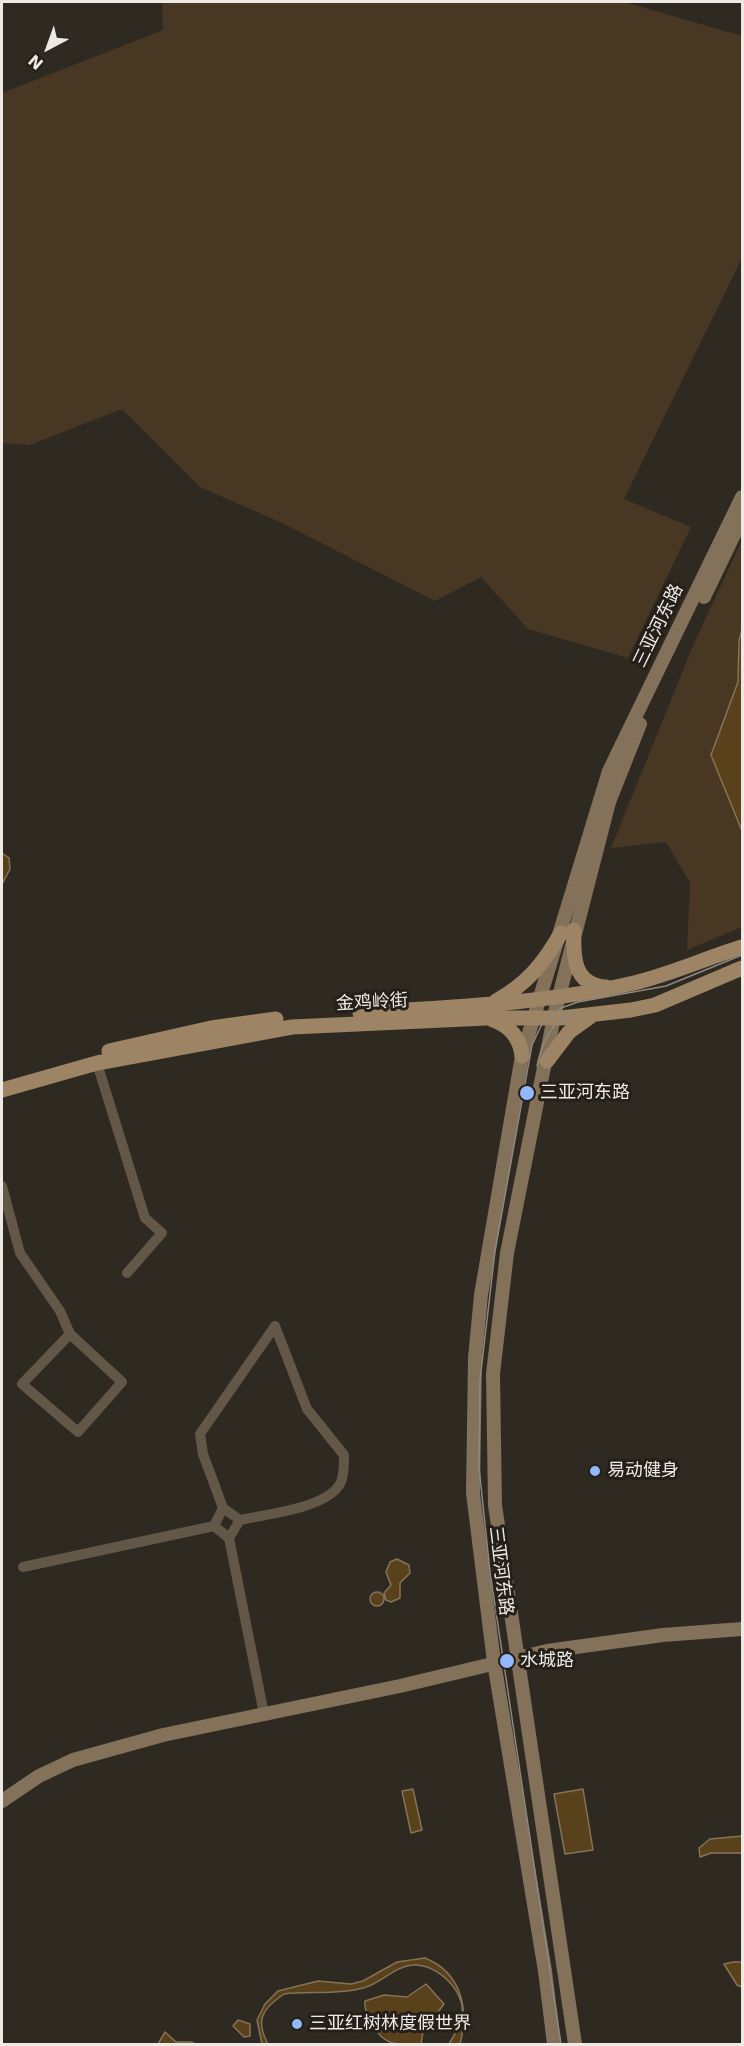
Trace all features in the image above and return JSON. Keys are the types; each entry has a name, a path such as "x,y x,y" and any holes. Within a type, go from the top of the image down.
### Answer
{"main road":[{"name":"三亚河东路","path":"575,2044 494,1488 493,1374 507,1253 547,1061 567,932 609,771 742,497"},
{"name":"三亚河东路","path":"554,2044 545,1971 494,1662 473,1493 475,1358 487,1251 522,1056 539,999 567,932 609,802 639,727 742,518"},
{"path":"567,932 573,958 581,975 596,986 612,987"},
{"path":"522,1056 521,1047 513,1032 488,1011 526,982 567,932"},
{"name":"金鸡岭街","path":"2,1090 97,1064 292,1027 488,1011 539,999 612,987 668,972 742,947"},
{"name":"金鸡岭街","path":"2,1080 152,1040 211,1028 280,1019 488,1011 533,1018 592,1016 655,1005 742,968"},
{"path":"547,1061 569,1032 592,1016"},
{"path":"2,1801 39,1776 73,1760 107,1749 408,1684 517,1657 604,1642 742,1629"}],"street":[{"path":"97,1064 145,1218 162,1233 127,1273"},
{"path":"2,1186 20,1253 60,1311 70,1334 122,1382 78,1432 22,1384 70,1334"},
{"path":"229,1538 240,1520 310,1505 331,1496 342,1480 344,1455 308,1409 275,1326 200,1434 203,1454 223,1508 240,1520"},
{"path":"214,1526 223,1508"},
{"path":"214,1526 229,1538 264,1714"},
{"path":"23,1567 214,1526"}],"shaded area":[{"path":"162,2 624,2 742,36 742,258 624,499 691,527 628,658 528,629 481,577 435,601 282,523 200,487 122,409 30,445 2,443 2,93 163,30"},
{"path":"742,540 742,927 687,950 690,883 666,842 611,848 692,648"},
{"path":"742,630 742,831 711,755 738,682 739,640"},
{"path":"2,853 9,858 10,869 2,884"},
{"path":"397,1559 409,1565 410,1573 400,1583 400,1598 391,1602 386,1600 384,1593 391,1585 386,1572 390,1562"},
{"path":"374,1592 380,1592 384,1599 380,1606 374,1606 370,1602 370,1596"},
{"path":"413,1789 422,1830 411,1833 402,1791"},
{"path":"583,1789 593,1850 565,1854 554,1794"},
{"path":"742,1836 742,1853 711,1853 700,1857 699,1848 710,1839"},
{"path":"425,1958 447,1973 460,1993 464,2018 460,2044 449,2044 462,2015 462,2006 454,1988 440,1974 422,1966 413,1965 400,1968 369,1986 354,1990 284,1994 270,2005 263,2016 262,2028 268,2044 262,2044 257,2020 265,2004 278,1991 318,1981 351,1984 363,1981 397,1962"},
{"path":"742,1962 742,1987 737,1985 724,1964"},
{"path":"426,1984 444,2004 423,2032 421,2044 391,2043 381,2037 368,2015 365,2001 384,1995 407,1997"},
{"path":"238,2020 250,2024 250,2036 244,2037 233,2026"},
{"path":"165,2032 176,2042 196,2044 158,2044"}],"tram line":[{"path":"561,2044 490,1572 479,1467 480,1380 495,1251 532,1045 542,1024 561,1008 578,1002 666,986 742,955"},
{"path":"537,1066 549,1034 559,1021 574,1011"}],"place":[{"name":"三亚河东路","path":"527,1093"},
{"name":"易动健身","path":"595,1471"},
{"name":"水城路","path":"507,1661"},
{"name":"三亚红树林度假世界","path":"297,2024"}]}
